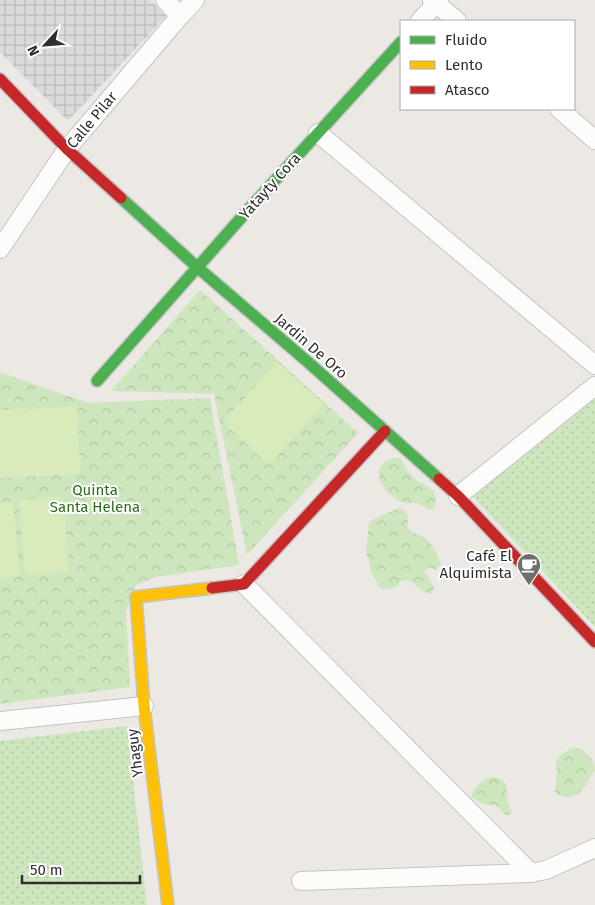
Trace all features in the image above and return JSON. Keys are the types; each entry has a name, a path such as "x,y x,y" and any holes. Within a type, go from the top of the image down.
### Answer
{"street":[{"path":"165,0 180,16"},
{"name":"Calle Pilar","path":"0,249 67,149 195,0"},
{"path":"421,20 436,1 456,20"},
{"name":"Yatayty Cora","path":"97,381 197,267 400,43"},
{"name":"Jardin De Oro","path":"0,80 67,149 197,267 309,363 458,496 595,642"},
{"path":"561,110 591,130"},
{"path":"318,133 595,365"},
{"path":"458,496 595,386"},
{"path":"385,431 244,584 531,873"},
{"name":"Yhaguy","path":"168,905 144,706 136,597 244,584"},
{"path":"0,721 144,706"},
{"path":"301,880 531,873 546,870 595,848"}],"shaded area":[{"path":"0,0 150,0 166,16 68,121 0,52"}],"green space":[{"path":"200,290 358,433 247,555 214,394 111,391"},
{"path":"277,362 324,405 269,465 223,422"},
{"name":"Quinta Santa Helena","path":"0,372 88,403 210,398 239,565 156,577 136,585 126,612 130,687 0,704"},
{"path":"595,394 595,627 472,496"},
{"path":"77,406 80,474 0,478 0,410"},
{"path":"393,458 400,458 412,476 434,492 436,501 434,508 429,510 418,503 404,503 387,492 379,480 379,469 384,463"},
{"path":"63,497 69,572 25,575 19,500"},
{"path":"13,502 20,576 0,578 0,503"},
{"path":"399,508 407,514 408,528 431,544 441,565 436,570 430,567 425,571 434,588 431,594 424,592 408,580 401,581 392,588 380,588 371,572 366,552 369,523"},
{"path":"127,726 147,905 0,905 0,741"},
{"path":"572,748 583,750 588,754 595,770 586,785 575,796 560,796 555,792 556,760"},
{"path":"492,777 502,779 506,785 508,802 512,812 510,815 504,814 497,806 483,804 471,797 479,784"}],"traffic: fast":[{"path":"97,381 248,210 400,43"},
{"path":"121,198 439,479"}],"traffic: slow":[{"path":"168,905 144,706 136,597 212,588"}],"traffic: jam":[{"path":"0,79 67,149 121,198"},
{"path":"212,588 244,584 385,431"},
{"path":"439,479 458,496 595,642"}],"place":[{"name":"Café El Alquimista","path":"529,586"}]}
